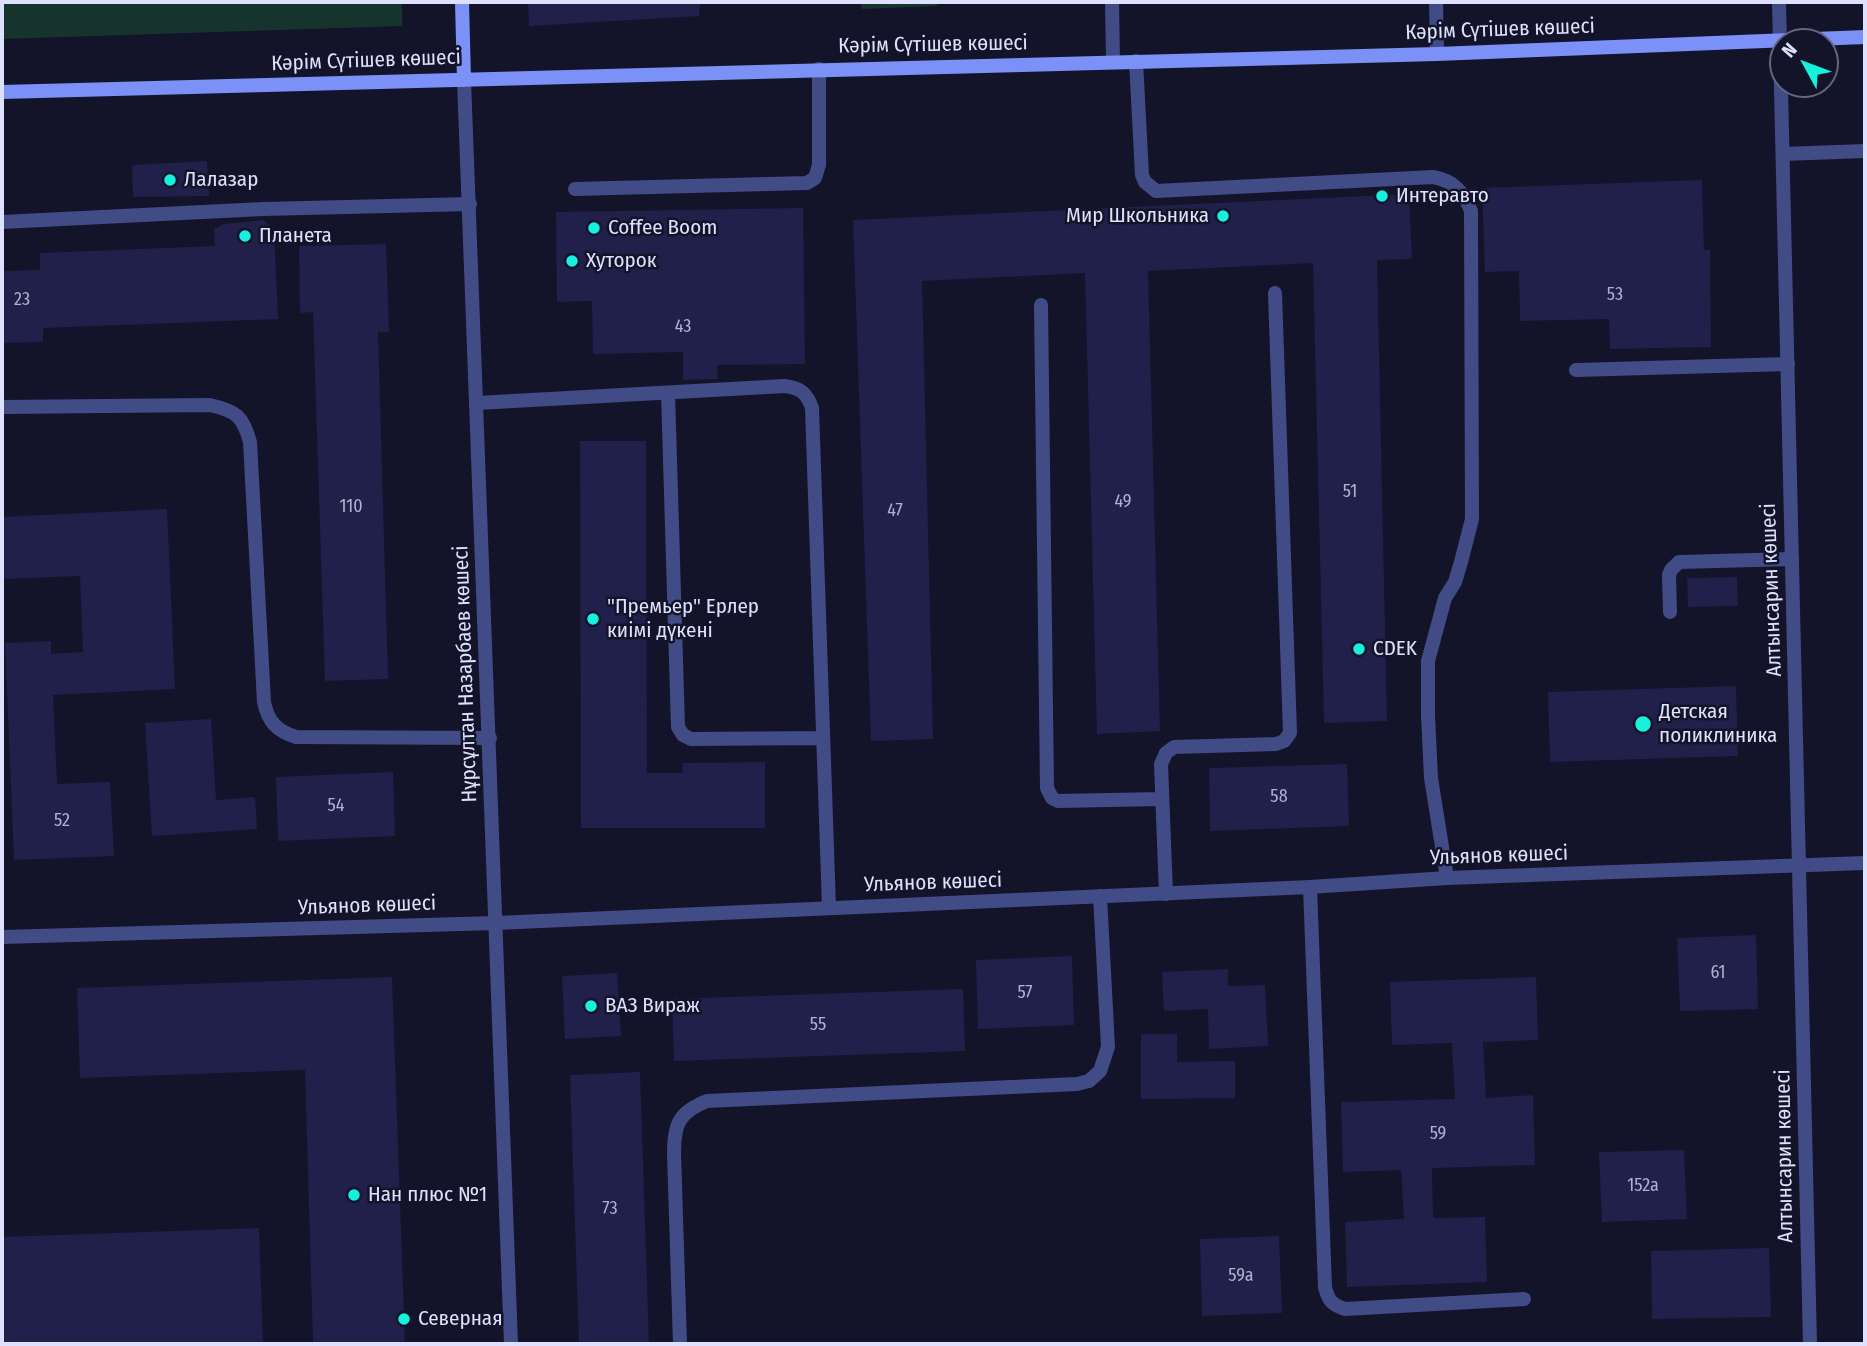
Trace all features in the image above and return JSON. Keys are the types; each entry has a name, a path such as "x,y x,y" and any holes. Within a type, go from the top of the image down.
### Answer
{"main road":[{"name":"Нұрсұлтан Назарбаев көшесі","path":"462,2 464,80"},
{"name":"Кәрім Сүтішев көшесі","path":"1839,38 1865,37"},
{"name":"Кәрім Сүтішев көшесі","path":"2,92 1437,54 1769,40"}],"street":[{"path":"1112,2 1113,61"},
{"path":"1436,2 1437,54"},
{"name":"Алтынсарин көшесі","path":"1779,2 1780,28"},
{"path":"1136,61 1142,174 1144,182 1156,191 1433,177 1445,179 1461,190 1471,211 1472,519 1455,582 1446,598 1428,661 1427,715 1432,778 1447,878"},
{"path":"575,189 807,183 814,178 819,165 819,69"},
{"name":"Нұрсұлтан Назарбаев көшесі","path":"464,80 511,1344"},
{"name":"Алтынсарин көшесі","path":"1782,98 1810,1344"},
{"path":"1783,154 1865,151"},
{"path":"2,222 263,209 470,204"},
{"path":"1166,894 1161,764 1166,753 1174,747 1276,744 1284,741 1290,733 1275,293"},
{"path":"1041,306 1047,788 1052,798 1058,802 1161,799"},
{"path":"1576,370 1788,364"},
{"path":"477,403 785,386 796,388 809,399 812,408 829,908"},
{"path":"668,393 678,727 683,735 691,739 823,738"},
{"path":"2,407 210,405 225,408 238,415 246,427 250,442 264,702 267,716 273,725 296,737 490,738"},
{"path":"1670,612 1669,575 1679,562 1792,559"},
{"name":"Ульянов көшесі","path":"2,937 496,923 1166,894 1447,878 1865,863"},
{"path":"1310,887 1325,1287 1328,1298 1334,1306 1345,1309 1524,1299"},
{"path":"680,1344 674,1135 680,1119 691,1107 707,1101 1077,1084 1089,1081 1100,1071 1108,1047 1100,897"}],"green space":[{"path":"2,2 402,2 402,26 2,39"},
{"path":"861,2 937,2 937,6 862,9"}],"building":[{"path":"528,2 700,2 699,16 529,26"},
{"name":"Лалазар","path":"207,161 209,196 133,197 132,165"},
{"path":"1702,180 1704,250 1710,250 1711,347 1610,349 1609,319 1520,321 1519,271 1485,272 1482,188"},
{"path":"1409,194 1412,259 1377,260 1387,721 1324,723 1313,263 1148,271 1160,731 1097,734 1085,273 922,281 933,739 871,741 853,220"},
{"path":"803,208 805,364 717,365 718,379 683,380 683,352 593,354 592,301 557,302 556,212"},
{"path":"263,220 274,229 278,319 43,328 43,342 2,343 2,271 40,270 40,253 215,246 214,229 224,224"},
{"path":"386,244 389,332 378,332 388,679 325,681 313,312 300,313 299,246"},
{"path":"580,441 646,441 647,773 683,773 683,763 765,762 765,828 581,828"},
{"path":"167,509 175,689 53,695 57,784 110,782 114,856 14,860 5,643 51,641 51,654 83,652 80,576 2,579 2,517"},
{"path":"1737,577 1738,606 1688,607 1687,578"},
{"name":"Детская поликлиника","path":"1736,686 1738,756 1550,762 1548,692"},
{"path":"211,719 216,800 255,797 257,829 152,836 145,723"},
{"path":"1347,764 1349,826 1210,831 1209,768"},
{"path":"393,772 395,836 278,841 276,777"},
{"path":"1756,935 1758,1009 1680,1011 1677,938"},
{"path":"1072,956 1074,1025 978,1029 976,960"},
{"path":"1228,969 1228,986 1265,985 1268,1046 1209,1049 1208,1009 1164,1011 1162,972"},
{"name":"ВАЗ Вираж","path":"617,973 621,1036 565,1039 562,976"},
{"name":"Нан плюс №1","path":"392,977 405,1344 313,1344 305,1070 80,1078 77,988"},
{"path":"1536,977 1538,1040 1483,1042 1486,1098 1533,1095 1535,1165 1432,1168 1433,1218 1485,1217 1487,1282 1347,1287 1345,1222 1404,1219 1401,1170 1343,1172 1341,1102 1455,1099 1452,1043 1392,1045 1390,982"},
{"path":"963,989 965,1051 674,1061 672,999"},
{"path":"1141,1034 1177,1034 1177,1062 1235,1061 1235,1098 1141,1099"},
{"path":"640,1072 649,1344 579,1344 570,1075"},
{"path":"1684,1150 1687,1219 1602,1222 1599,1152"},
{"path":"259,1228 263,1344 2,1344 2,1237"},
{"path":"1279,1236 1282,1313 1202,1316 1200,1239"},
{"path":"1769,1248 1771,1317 1652,1319 1651,1251"}],"place":[{"name":"Лалазар","path":"170,180"},
{"name":"Интеравто","path":"1382,196"},
{"name":"Мир Школьника","path":"1223,216"},
{"name":"Coffee Boom","path":"594,228"},
{"name":"Планета","path":"245,236"},
{"name":"Хуторок","path":"572,261"},
{"name":"\"Премьер\" Ерлер киімі дүкені","path":"593,619"},
{"name":"CDEK","path":"1359,649"},
{"name":"Детская поликлиника","path":"1643,724"},
{"name":"ВАЗ Вираж","path":"591,1006"},
{"name":"Нан плюс №1","path":"354,1195"},
{"name":"Северная","path":"404,1319"}]}
